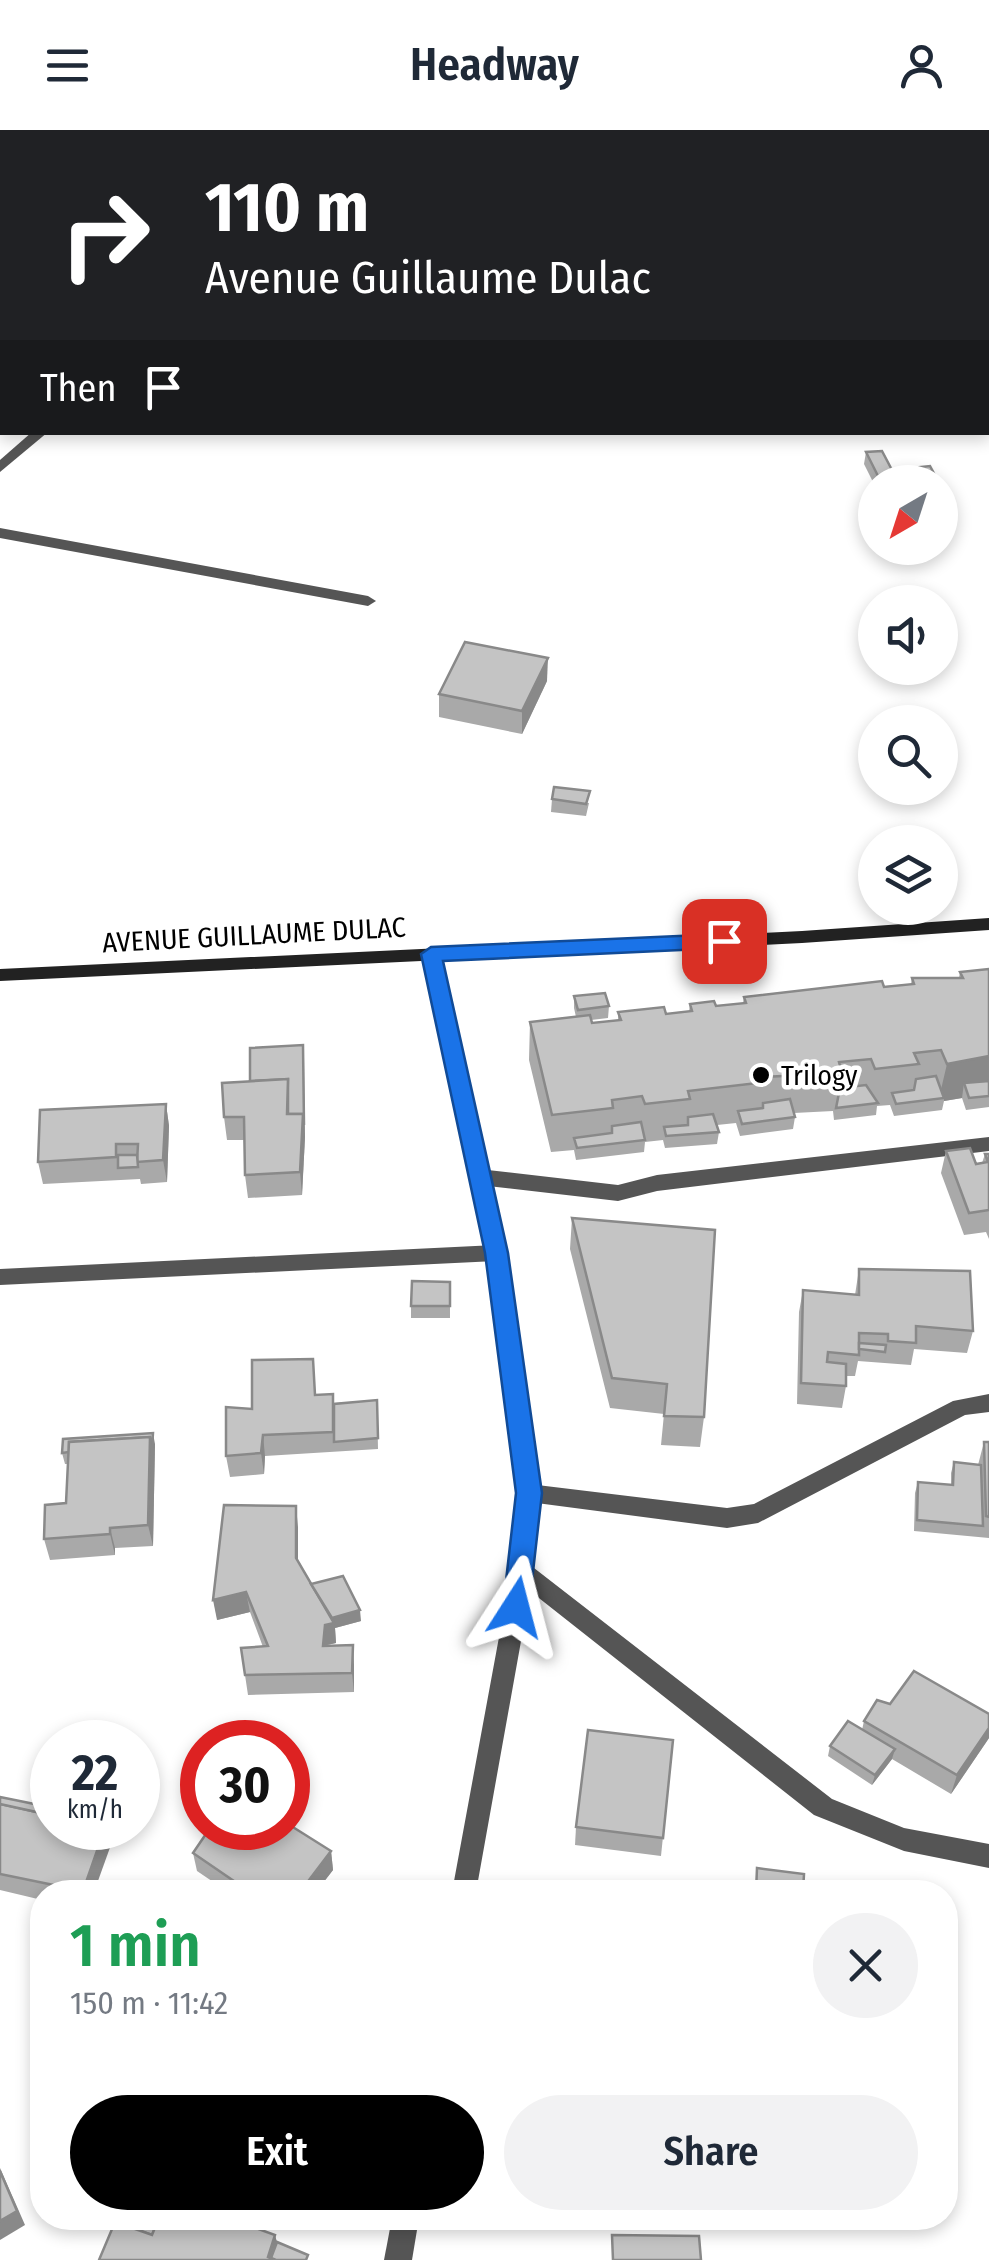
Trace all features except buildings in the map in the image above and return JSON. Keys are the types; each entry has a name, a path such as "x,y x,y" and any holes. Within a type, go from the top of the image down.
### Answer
{"main road":[{"name":"AVENUE GUILLAUME DULAC","path":"0,975 989,924"}],"street":[{"path":"0,468 38,435"},
{"path":"0,533 368,601"},
{"path":"431,954 496,1253 529,1493 522,1572 466,1880"},
{"path":"479,1177 618,1193 656,1182 989,1144"},
{"path":"0,1276 496,1253"},
{"path":"529,1493 727,1518 758,1514 961,1407 989,1403"},
{"path":"522,1572 824,1808 876,1834 940,1851 989,1856"},
{"path":"398,2260 404,2230"}],"place":[{"name":"Trilogy","path":"761,1075"}],"route":[{"path":"516,1607 529,1493 496,1253 431,954 724,941"}]}
